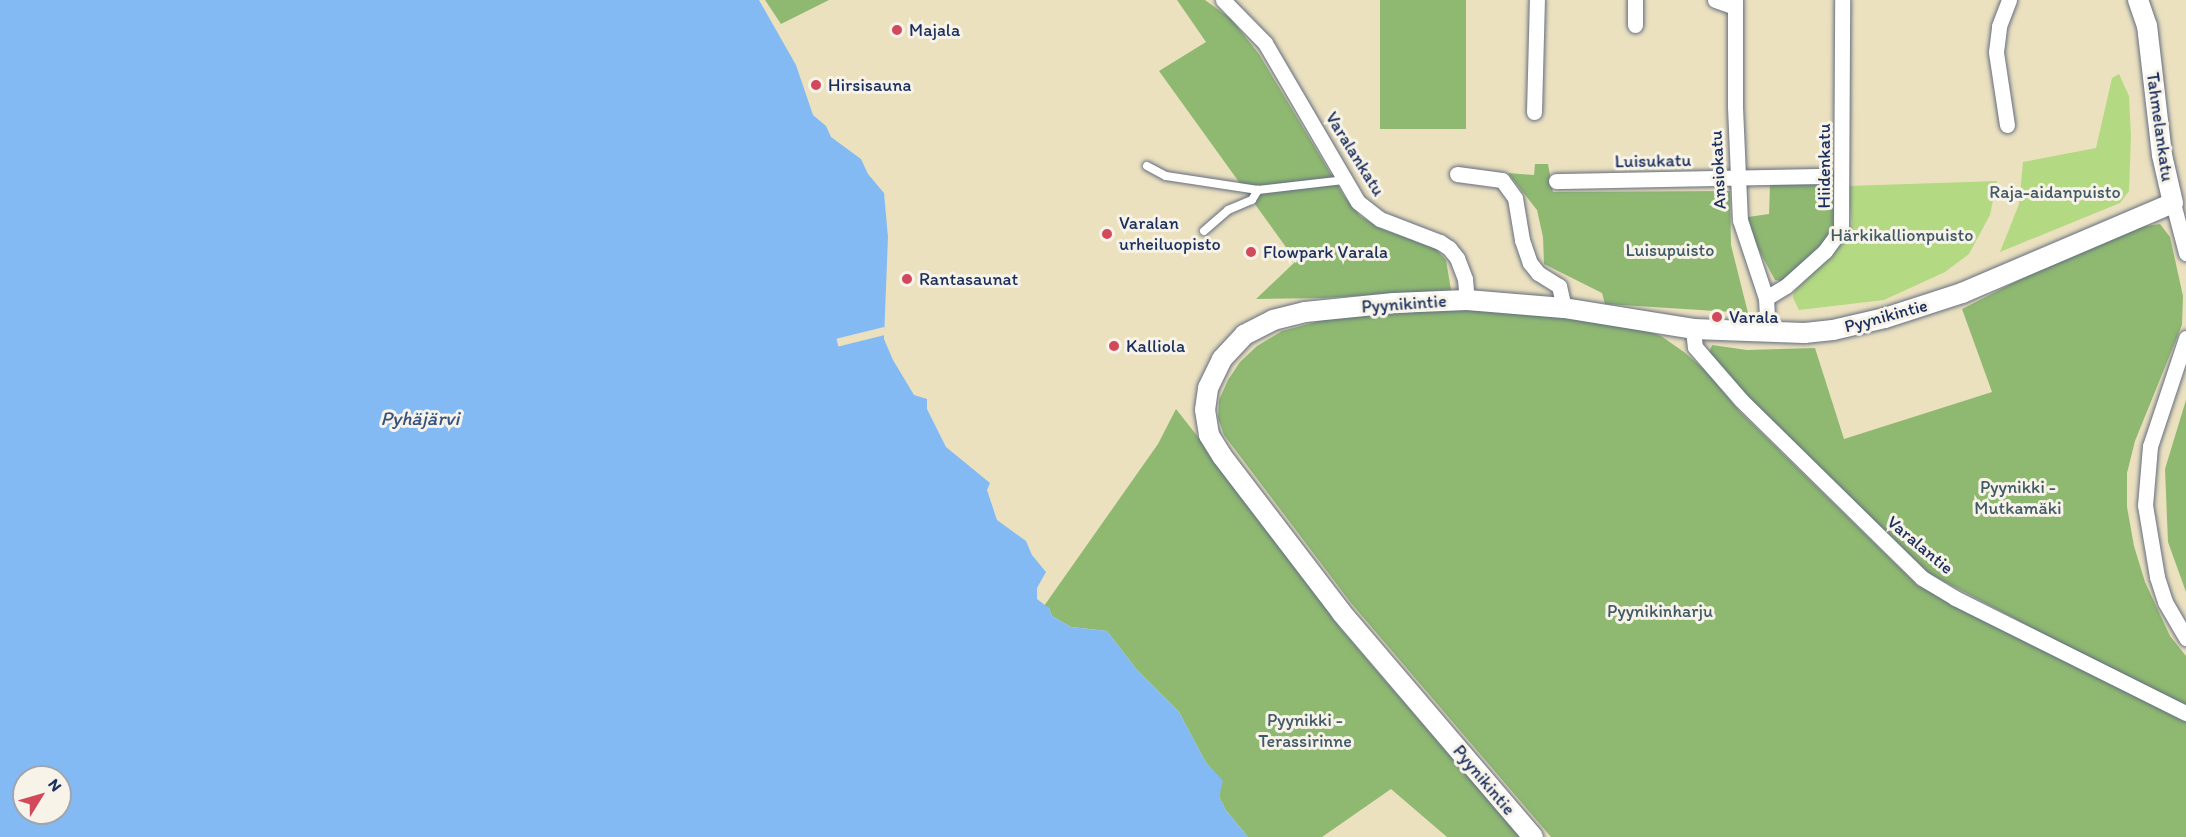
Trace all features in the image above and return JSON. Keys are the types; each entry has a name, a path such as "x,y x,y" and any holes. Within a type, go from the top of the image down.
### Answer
{"street":[{"name":"Varalankatu","path":"1223,0 1265,43 1358,202 1380,219 1440,242 1449,248 1457,258 1465,279 1467,300"},
{"path":"1534,112 1538,0"},
{"path":"1635,0 1635,25"},
{"path":"1715,0 1735,3"},
{"name":"Hiidenkatu","path":"1766,298 1786,286 1825,250 1841,229 1842,0"},
{"path":"2007,125 1995,52 1999,26 2009,0"},
{"name":"Tahmelankatu","path":"2138,0 2147,26 2162,155 2186,254"},
{"name":"Ansiokatu","path":"1735,3 1737,180 1740,220 1766,298 1768,333"},
{"path":"1457,174 1502,180 1515,198 1522,240 1530,263 1538,273 1558,286 1564,308"},
{"name":"Luisukatu","path":"1556,181 1737,180 1823,176"},
{"name":"Pyynikintie","path":"1533,837 1342,613 1222,456 1209,435 1205,417 1206,394 1216,369 1236,342 1262,324 1305,312 1394,303 1467,300 1564,308 1693,330 1768,333 1833,330 1920,308 1984,284 2172,203"},
{"name":"Varalantie","path":"1693,330 1695,347 1741,400 1922,578 1955,598 2186,713"},
{"path":"2186,338 2150,446 2145,505 2157,577 2165,602 2186,638"}],"lane":[{"path":"1147,166 1166,176 1258,190 1345,180"},
{"path":"1204,231 1228,210 1252,200 1258,190"}],"green space":[{"path":"765,0 829,0 781,24"},
{"path":"1177,0 1205,0 1231,19 1259,54 1344,196 1360,216 1381,229 1434,247 1446,260 1451,290 1324,298 1256,299 1296,261 1159,71 1206,42"},
{"path":"1380,0 1466,0 1466,129 1380,129"},
{"name":"Raja-aidanpuisto","path":"2119,74 2129,96 2131,136 2129,191 2120,203 2000,252 2019,204 2023,162 2096,148 2112,78"},
{"name":"Luisupuisto","path":"1535,164 1548,164 1553,192 1730,191 1731,245 1748,313 1605,304 1602,293 1544,264 1543,237 1537,210 1508,173 1534,175"},
{"path":"1837,170 1837,217 1831,236 1783,281 1775,280 1755,243 1748,217 1769,214 1770,185 1826,185 1826,171"},
{"name":"Härkikallionpuisto","path":"1997,181 1990,215 1969,254 1945,272 1884,300 1799,310 1793,298 1794,292 1847,238 1852,224 1848,186"},
{"name":"Pyynikki - Mutkamäki","path":"2160,224 2170,237 2183,296 2182,325 2135,441 2127,473 2127,507 2134,546 2145,582 2170,636 2186,656 2186,709 1930,574 1754,406 1709,353 1712,345 1747,350 1815,348 1844,439 1992,392 1962,309 2041,269 2140,227"},
{"name":"Pyynikinharju","path":"1466,308 1502,310 1636,327 1661,336 1684,352 1705,370 1740,412 1917,585 2186,722 2186,837 1551,837 1351,603 1224,435 1218,418 1219,400 1240,362 1257,346 1282,331 1327,319"},
{"path":"2186,400 2186,592 2168,542 2165,469"},
{"name":"Pyynikki - Terassirinne","path":"1176,409 1265,522 1340,628 1520,837 1447,837 1391,789 1322,837 1248,837 1225,809 1219,796 1222,781 1205,761 1179,712 1137,670 1107,631 1071,627 1052,616 1049,608 1044,606 1158,444"}],"water":[{"name":"Pyhäjärvi","path":"0,0 759,0 796,65 813,115 826,126 831,137 861,159 868,174 884,193 888,237 884,339 893,360 914,395 927,399 927,409 946,447 990,483 987,490 997,520 1026,541 1032,555 1046,572 1037,588 1037,599 1049,608 1052,616 1071,627 1107,631 1137,670 1179,712 1205,761 1223,781 1219,796 1225,809 1248,837 0,837"}],"pier":[{"path":"884,327 886,335 838,347 836,339"}],"place":[{"name":"Majala","path":"897,30"},
{"name":"Hirsisauna","path":"816,85"},
{"name":"Varalan urheiluopisto","path":"1107,234"},
{"name":"Flowpark Varala","path":"1251,252"},
{"name":"Rantasaunat","path":"907,279"},
{"name":"Varala","path":"1717,317"},
{"name":"Kalliola","path":"1114,346"}]}
